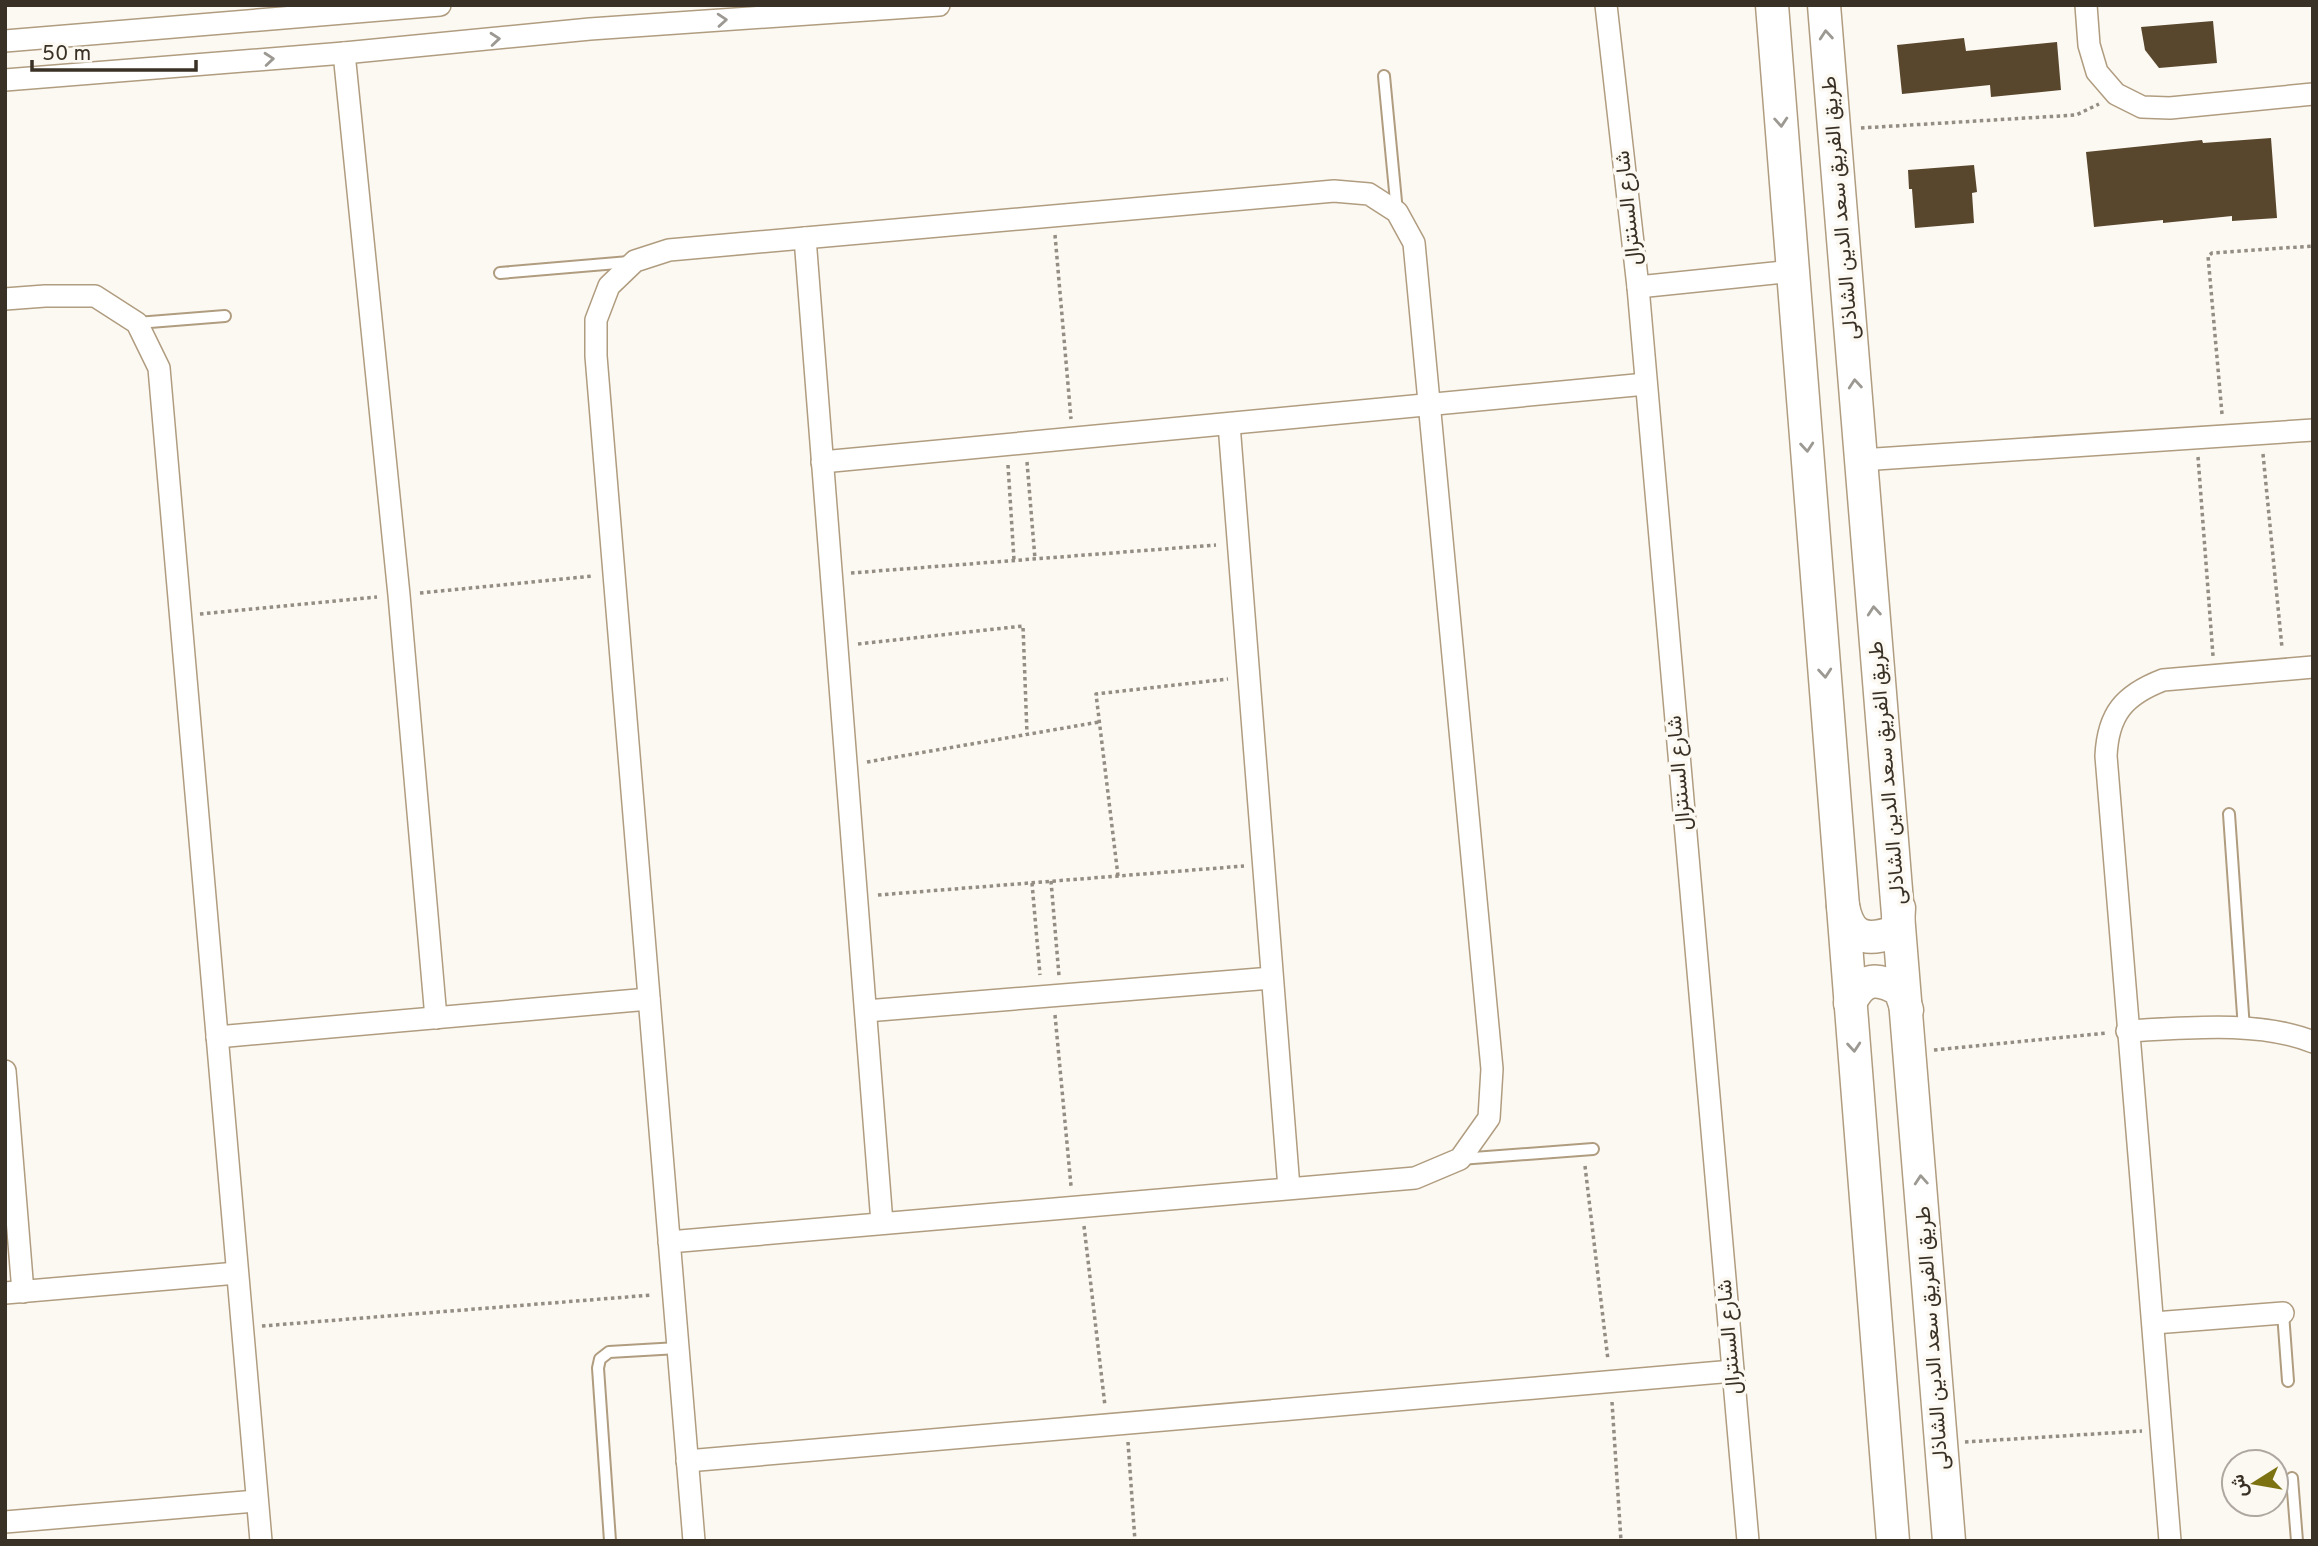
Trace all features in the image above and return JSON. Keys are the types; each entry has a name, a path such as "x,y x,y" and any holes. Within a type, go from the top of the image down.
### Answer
{"street":[{"path":"5,41 439,5"},
{"path":"5,80 590,30 939,5"},
{"name":"شارع السنترال","path":"1606,5 1638,287 1748,1541"},
{"path":"1772,5 1893,1541"},
{"name":"طريق الفريق سعد الدين الشاذلى","path":"1824,5 1949,1541"},
{"path":"2086,5 2089,45 2097,72 2116,94 2142,107 2170,108 2313,94"},
{"path":"344,53 399,595 436,1018"},
{"path":"669,1242 1415,1178 1460,1159 1489,1118 1492,1069 1414,243 1397,212 1368,194 1334,191 805,237 669,250 635,261 609,286 596,320 596,332 649,999 669,1242 674,1293 694,1541"},
{"path":"805,237 882,1223"},
{"path":"1638,287 1793,271"},
{"path":"5,299 95,296 137,323 159,368 261,1541"},
{"path":"822,462 1646,384"},
{"path":"1229,424 1289,1188"},
{"path":"1861,460 2313,430"},
{"path":"2170,1541 2154,1323 2127,1031 2106,756 2107,735 2115,716 2127,699 2144,687 2163,680 2313,667"},
{"path":"1843,905 1851,928 1859,935 1869,938 1892,933 1898,924 1899,906"},
{"path":"866,1011 1272,978"},
{"path":"1850,1003 1862,985 1878,981 1900,990 1907,1010"},
{"path":"217,1037 649,999"},
{"path":"2127,1031 2244,1029 2268,1031 2313,1042"},
{"path":"6,1079 14,1292 237,1273"},
{"path":"2154,1323 2283,1313"},
{"path":"687,1461 1733,1371"},
{"path":"5,1522 257,1501"}],"lane":[{"path":"1384,76 1397,212"},
{"path":"500,273 635,261"},
{"path":"137,323 225,316"},
{"path":"2229,814 2244,1029"},
{"path":"1460,1159 1588,1150"},
{"path":"2283,1313 2288,1381"},
{"path":"610,1541 598,1368 600,1359 609,1352 678,1348"},
{"path":"2292,1478 2297,1541"}],"path":[{"path":"1834,130 2076,116 2116,94"},
{"path":"1054,214 1073,438"},
{"path":"2224,438 2208,256 2212,253 2313,246"},
{"path":"2261,435 2284,669"},
{"path":"2196,439 2214,675"},
{"path":"1016,444 1035,559"},
{"path":"1014,560 1016,444"},
{"path":"831,575 1238,543"},
{"path":"837,647 1023,626 1027,734"},
{"path":"1118,876 1096,694 1249,676"},
{"path":"846,765 1099,722"},
{"path":"856,896 1264,865"},
{"path":"1051,881 1052,996"},
{"path":"1032,883 1052,996 1078,1207 1117,1423 1135,1541"},
{"path":"1911,1052 2127,1031"},
{"path":"1588,1150 1610,1382 1621,1541"},
{"path":"242,1328 674,1293"},
{"path":"1941,1444 2162,1430"}],"building":[{"path":"2213,21 2217,63 2159,68 2145,50 2141,27"},
{"path":"1964,38 1966,51 2057,42 2061,90 1991,97 1990,85 1902,94 1897,45"},
{"path":"2271,138 2277,218 2232,221 2232,216 2094,227 2086,152 2202,140 2203,143"},
{"path":"1974,165 1977,192 1972,193 1974,223 1915,228 1908,170"}]}
